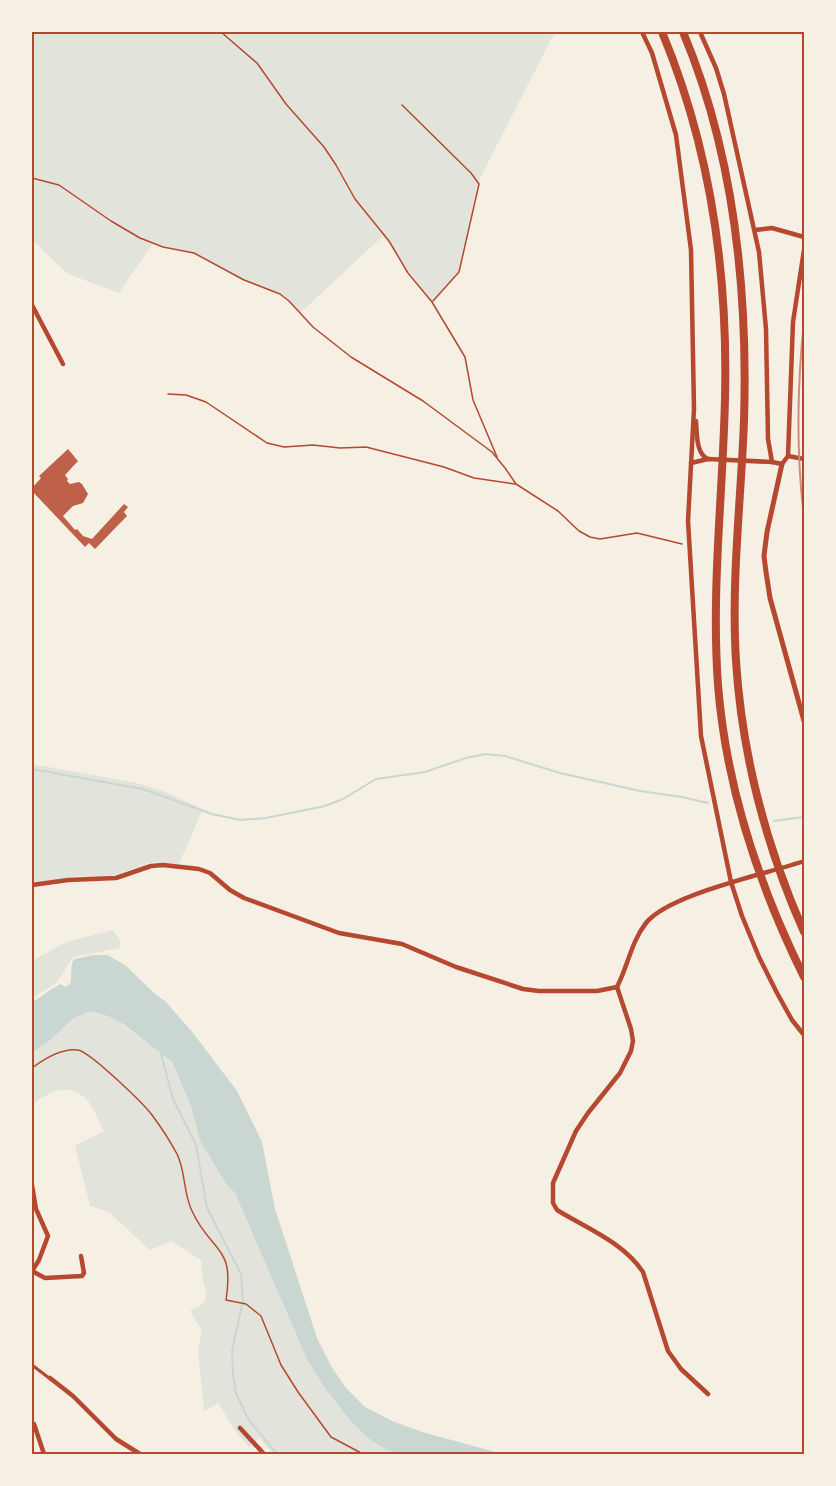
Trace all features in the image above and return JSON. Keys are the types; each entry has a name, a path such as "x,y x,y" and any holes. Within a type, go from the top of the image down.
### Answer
{"highway":[{"path":"662,32 683,86 699,144 711,202 719,261 725,388 715,593 717,670 723,721 731,771 744,823 781,928 804,977"},
{"path":"683,32 716,128 737,255 745,366 735,586 736,660 742,716 751,771 777,864 804,932"}],"street":[{"path":"642,32 659,76 676,135 681,162 692,279 694,409 688,521 701,736 731,882 759,957 792,1020 804,1035"},
{"path":"700,32 716,68 724,94 759,252 766,329 769,462"},
{"path":"755,230 772,228 804,237"},
{"path":"804,250 793,322 788,456 782,464 764,556 770,598 804,721"},
{"path":"32,305 63,364"},
{"path":"694,409 700,451 708,459"},
{"path":"788,456 804,459"},
{"path":"691,463 708,459 782,464"},
{"path":"708,1394 681,1369 668,1351 643,1272 638,1264 619,1247 557,1210 553,1203 553,1183 576,1131 620,1073 631,1051 633,1041 631,1029 617,987 638,936 646,923 658,911 731,882 804,861"},
{"path":"32,885 68,880 116,878 157,865 199,869 210,873 230,890 244,898 320,927 352,937 402,944 508,986 538,992 597,991 617,987"},
{"path":"32,1185 36,1209 48,1236 32,1271 45,1278 82,1276 84,1273 81,1256"},
{"path":"32,1365 73,1396 116,1439 140,1455"},
{"path":"32,1423 38,1433 44,1455"},
{"path":"240,1428 264,1455"}],"path":[{"path":"221,32 261,68 286,104 324,147 355,200 389,241 408,273 432,302 465,357 472,400 497,458 516,484 558,511 579,531 590,537 600,539 637,533 689,546"},
{"path":"402,105 471,173 479,184 459,272 432,302"},
{"path":"32,178 59,185 140,238 163,247 194,253 244,280 280,294 289,300 313,327 351,357 423,401 497,458"},
{"path":"168,394 186,395 206,402 267,443 284,447 313,445 340,448 366,447 444,467 474,478 516,484"},
{"path":"32,1068 59,1053 72,1050 84,1051 144,1106 177,1154 184,1174 191,1210 224,1256 229,1280 226,1300 246,1304 261,1316 288,1378 331,1437 363,1455"}],"shaded area":[{"path":"32,32 331,32 334,34 336,32 555,32 478,182 459,272 432,302 383,236 300,313 280,294 244,280 194,253 153,243 119,293 68,274 33,241"},
{"path":"32,764 137,783 163,791 203,809 179,864 154,862 108,877 77,876 32,883"},
{"path":"113,930 120,941 120,948 73,957 57,982 32,999 32,961 66,942"},
{"path":"107,955 125,965 166,1002 237,1091 262,1142 275,1209 317,1338 331,1366 346,1388 365,1407 392,1421 422,1432 503,1454 398,1454 368,1438 349,1419 327,1391 308,1361 235,1193 226,1184 200,1141 191,1106 172,1062 123,1024 91,1011 74,1018 32,1053 32,1002 61,984 65,987 70,984 74,959"},
{"path":"91,1011 104,1014 119,1022 172,1062 191,1106 200,1141 226,1184 235,1193 313,1368 327,1391 349,1419 391,1452 398,1454 273,1454 259,1438 249,1447 236,1432 218,1403 204,1412 198,1350 202,1331 190,1311 202,1304 206,1297 201,1260 171,1241 150,1250 109,1212 90,1206 75,1146 104,1131 93,1108 84,1097 70,1090 57,1091 32,1105 32,1053 74,1018"}],"building":[{"path":"68,449 78,461 65,475 67,481 70,484 79,482 88,494 83,503 73,506 63,516 75,530 77,529 83,536 92,539 124,504 128,507 124,512 127,516 95,549 89,543 85,547 32,491 41,478 39,476"}],"waterway":[{"path":"32,769 143,789 212,814 240,820 266,818 325,806 343,799 376,779 425,772 485,754 505,756 560,773 640,791 708,803"},
{"path":"774,821 804,817"},
{"path":"161,1054 173,1099 196,1145 207,1208 241,1274 243,1300 232,1351 236,1393 248,1419 277,1454"}],"railway":[{"path":"804,321 798,419 804,517"}]}
